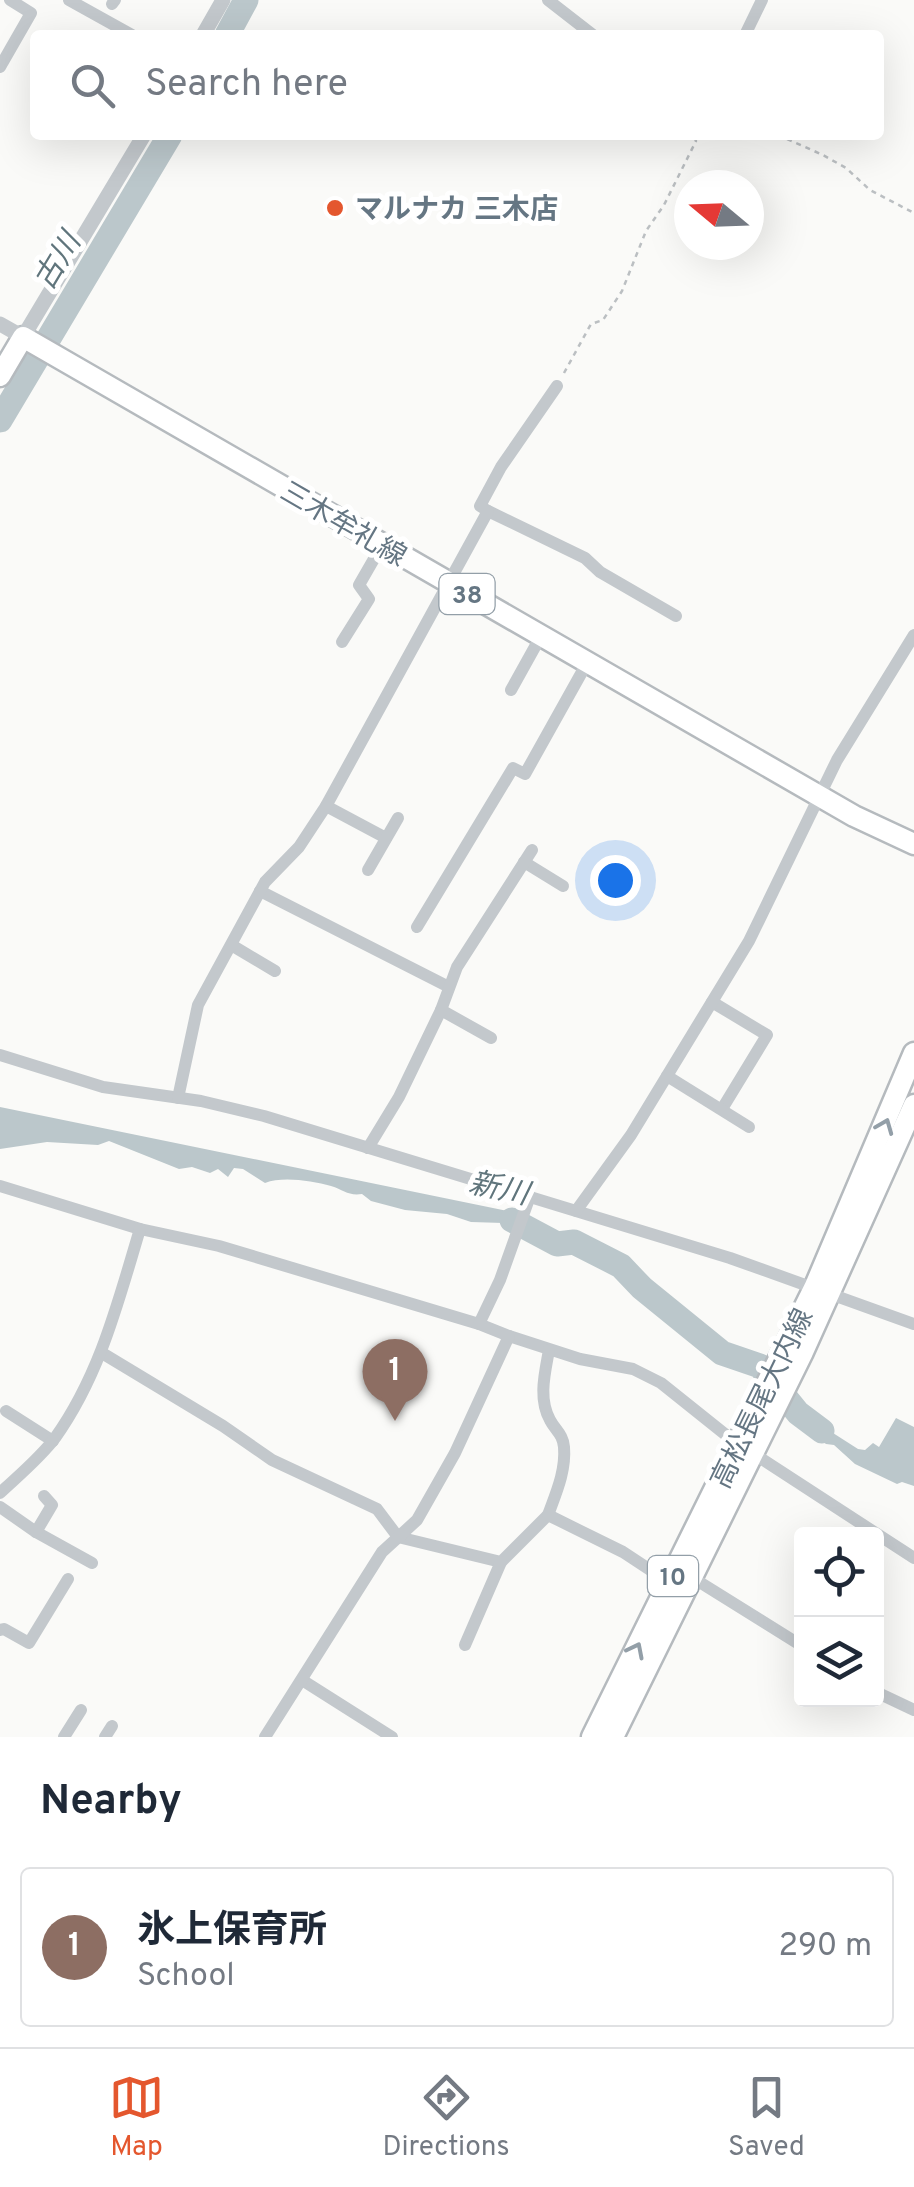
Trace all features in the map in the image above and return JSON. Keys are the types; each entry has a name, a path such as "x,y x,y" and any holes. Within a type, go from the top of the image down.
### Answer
{"main road":[{"path":"0,376 23,338"},
{"name":"三木牟礼線","path":"23,338 818,796 914,844"},
{"name":"高松長尾大内線","path":"823,1289 914,1053"},
{"name":"高松長尾大内線","path":"612,1737 679,1584 914,1105"},
{"name":"高松長尾大内線","path":"592,1737 679,1584"}],"street":[{"path":"0,67 31,13 10,0"},
{"path":"69,0 123,30"},
{"path":"206,30 223,0"},
{"path":"548,0 587,30"},
{"path":"747,30 762,0"},
{"path":"0,324 23,338 141,140"},
{"path":"557,386 480,506 585,558 600,572 676,616"},
{"path":"178,1098 198,1005 260,891 298,847 326,806 488,511"},
{"path":"342,642 369,599 359,585 382,544"},
{"path":"576,1211 632,1134 749,941 818,796 914,635"},
{"path":"511,690 541,636"},
{"path":"417,927 512,768 525,774 587,663"},
{"path":"326,806 386,838"},
{"path":"368,870 398,818"},
{"path":"368,1148 400,1096 441,1010 456,967 532,850"},
{"path":"524,862 562,886"},
{"path":"260,891 448,987"},
{"path":"233,946 274,970"},
{"path":"712,1002 767,1035 722,1109"},
{"path":"441,1010 491,1038"},
{"path":"0,1055 102,1087 229,1107 530,1196 823,1289 914,1324"},
{"path":"668,1076 750,1127"},
{"path":"0,1186 140,1229 219,1246 479,1324 549,1350 633,1369 661,1383 746,1449 914,1558"},
{"path":"479,1324 500,1280 530,1196"},
{"path":"0,1493 53,1441 86,1387 102,1353 140,1229"},
{"path":"265,1737 382,1552 417,1520 455,1453 509,1336"},
{"path":"465,1645 501,1562 548,1516 563,1473 562,1435 542,1400 549,1350"},
{"path":"102,1353 272,1460 377,1508 398,1537 501,1562"},
{"path":"6,1411 53,1441"},
{"path":"36,1532 52,1504 44,1496"},
{"path":"0,1507 92,1562"},
{"path":"548,1516 624,1552 679,1584 701,1583 794,1641"},
{"path":"0,1630 28,1644 68,1578"},
{"path":"302,1680 392,1737"},
{"path":"884,1696 914,1710"},
{"path":"64,1737 81,1710"}],"path":[{"path":"557,386 591,324 603,320 622,292 646,231 664,205 696,140"},
{"path":"789,140 846,168 870,190 914,213"}],"shaded area":[{"path":"0,1107 513,1212 543,1225 539,1234 503,1223 471,1222 447,1214 405,1210 315,1182 265,1183 243,1169 234,1168 228,1177 218,1169 210,1173 192,1167 179,1169 109,1141 98,1145 47,1142 0,1149"},
{"path":"800,1405 808,1417 858,1449 865,1450 873,1443 879,1447 896,1418 914,1427 914,1486 897,1484 855,1464 834,1445 826,1444 793,1420"}],"waterway":[{"name":"古川","path":"230,30 246,0"},
{"name":"古川","path":"0,420 167,140"},
{"name":"新川","path":"512,1220 557,1244 574,1242 621,1266 722,1353 760,1366 798,1413 822,1431"}],"place":[{"name":"マルナカ 三木店","path":"335,208"},
{"name":"氷上保育所","path":"395,1421"}]}
